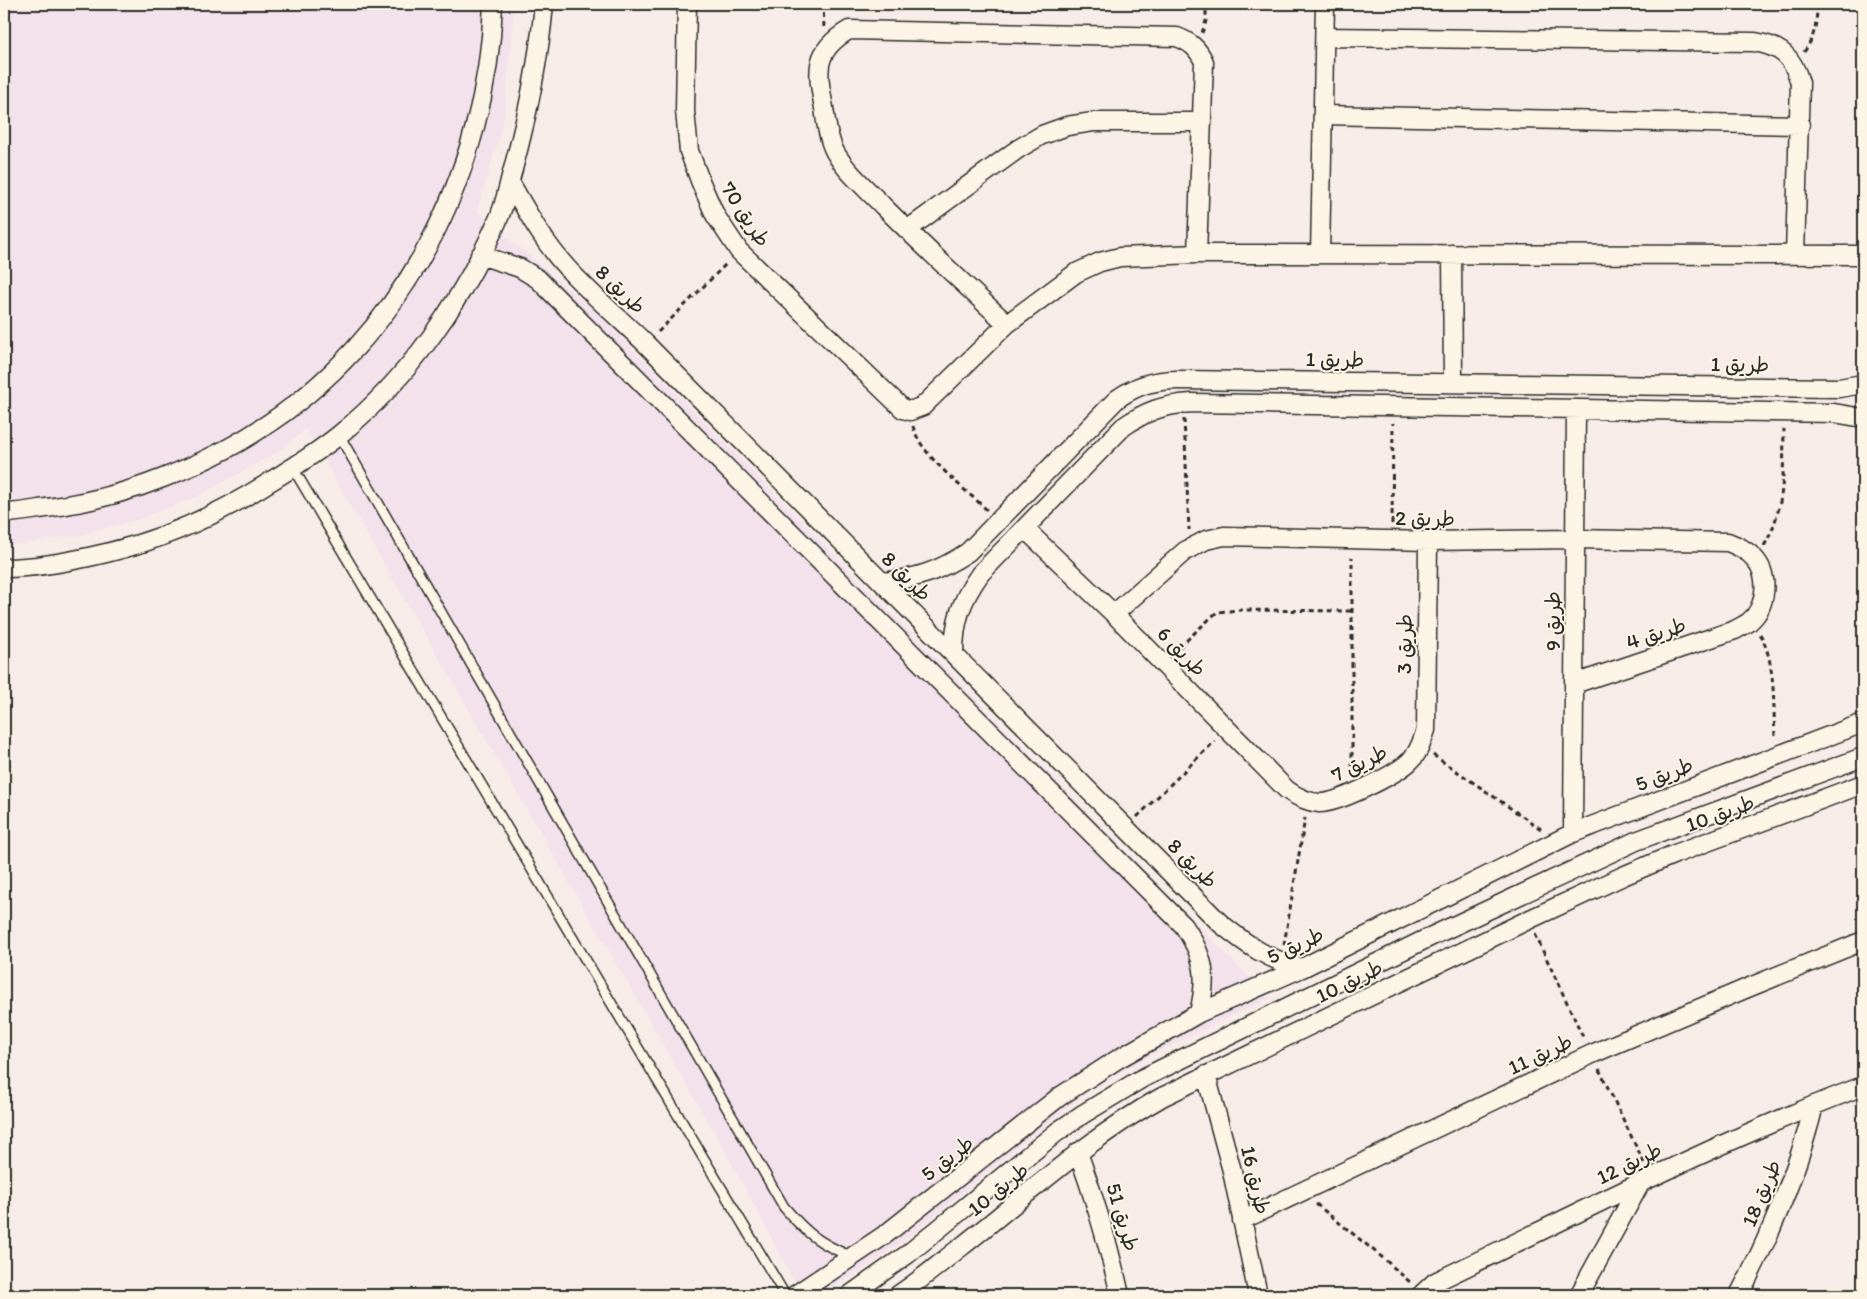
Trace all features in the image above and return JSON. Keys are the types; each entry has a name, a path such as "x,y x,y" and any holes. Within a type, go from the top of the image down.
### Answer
{"street":[{"path":"4,513 74,505 138,488 200,463 258,431 312,391 359,345 396,299 427,249 452,196 472,140 485,83 492,33 493,4"},
{"path":"7,569 74,560 132,547 188,526 242,500 292,468 339,435 376,402 410,365 440,325 466,283 498,220 526,124 537,65 544,4"},
{"name":"طريق 70","path":"686,4 685,111 689,151 715,215 739,251 904,409 910,411"},
{"path":"1320,254 1325,4"},
{"path":"1007,324 907,230 853,175 835,152 827,126 819,78 820,63 826,49 836,38 849,30 1177,37 1187,41 1195,47 1204,62 1197,254"},
{"path":"1324,36 1754,42 1769,44 1782,52 1792,62 1800,82 1795,255"},
{"path":"1323,115 1800,125"},
{"path":"907,230 1018,149 1042,136 1067,126 1093,122 1202,122"},
{"name":"طريق 8","path":"510,182 529,216 567,268 646,344 1126,828 1227,928 1259,952 1281,963 1302,968"},
{"path":"910,411 923,406 1007,324 1076,273 1100,262 1120,256 1197,254 1863,255"},
{"path":"1452,254 1453,382"},
{"path":"480,255 520,268 538,279 1184,926 1196,945 1204,967 1204,990 1199,1013"},
{"name":"طريق 1","path":"882,582 905,580 920,576 949,565 968,552 1117,399 1131,389 1145,383 1162,380 1453,382 1840,388 1863,384"},
{"path":"954,654 954,633 959,612 968,592 980,574 1123,427 1155,409 1183,404 1393,406 1834,413 1863,418"},
{"name":"طريق 9","path":"1566,837 1574,684 1576,409"},
{"name":"طريق 6","path":"1025,529 1114,614 1286,790 1308,801"},
{"name":"طريق 2","path":"1114,614 1190,548 1206,540 1224,536 1428,541 1728,542 1743,548 1756,560"},
{"name":"طريق 3","path":"1421,746 1426,730 1428,541"},
{"path":"1750,621 1760,608 1765,591 1763,575 1756,560"},
{"name":"طريق 4","path":"1574,684 1736,630 1750,621"},
{"name":"طريق 5","path":"795,1295 886,1234 1059,1097 1199,1013 1302,968 1566,837 1862,722"},
{"name":"طريق 7","path":"1308,801 1320,803 1333,801 1352,794 1399,771 1412,760 1421,746"},
{"path":"850,1295 908,1254 1057,1132 1141,1079 1274,1012 1636,841 1863,757"},
{"name":"طريق 10","path":"898,1295 993,1222 1078,1152 1129,1116 1206,1075 1623,876 1675,854 1863,784"},
{"name":"طريق 11","path":"1242,1220 1592,1054 1745,989 1863,942"},
{"name":"طريق 16","path":"1206,1075 1223,1132 1258,1295"},
{"name":"طريق 12","path":"1422,1294 1435,1282 1717,1146 1863,1086"},
{"name":"طريق 18","path":"1739,1295 1787,1194 1814,1105"},
{"path":"1044,1110 1057,1132"},
{"name":"طريق 51","path":"1078,1152 1097,1205 1120,1295"},
{"path":"1579,1295 1640,1184"}],"lane":[{"path":"339,435 784,1207 803,1228 826,1246 852,1257"},
{"path":"292,468 785,1295"}],"path":[{"path":"1195,47 1206,21 1206,4"},
{"path":"1792,62 1803,54 1812,42 1816,28 1817,4"},
{"path":"646,344 739,251"},
{"path":"1183,404 1190,548"},
{"path":"1391,540 1393,406"},
{"path":"910,411 914,432 922,446 998,521"},
{"path":"1756,560 1773,529 1783,494 1784,412"},
{"path":"1352,538 1352,794"},
{"path":"1162,664 1217,612 1240,610 1352,611"},
{"path":"1750,621 1766,644 1770,658 1776,756"},
{"path":"1126,828 1227,730"},
{"path":"1421,746 1566,837"},
{"path":"1281,963 1308,801"},
{"path":"1300,1192 1342,1224 1422,1294"}],"shaded area":[{"path":"4,4 514,4 504,119 477,211 602,318 1269,998 1147,1057 1084,1094 915,1232 868,1266 821,1295 802,1295 720,1142 306,429 276,453 196,497 139,519 80,535 4,545"}]}
